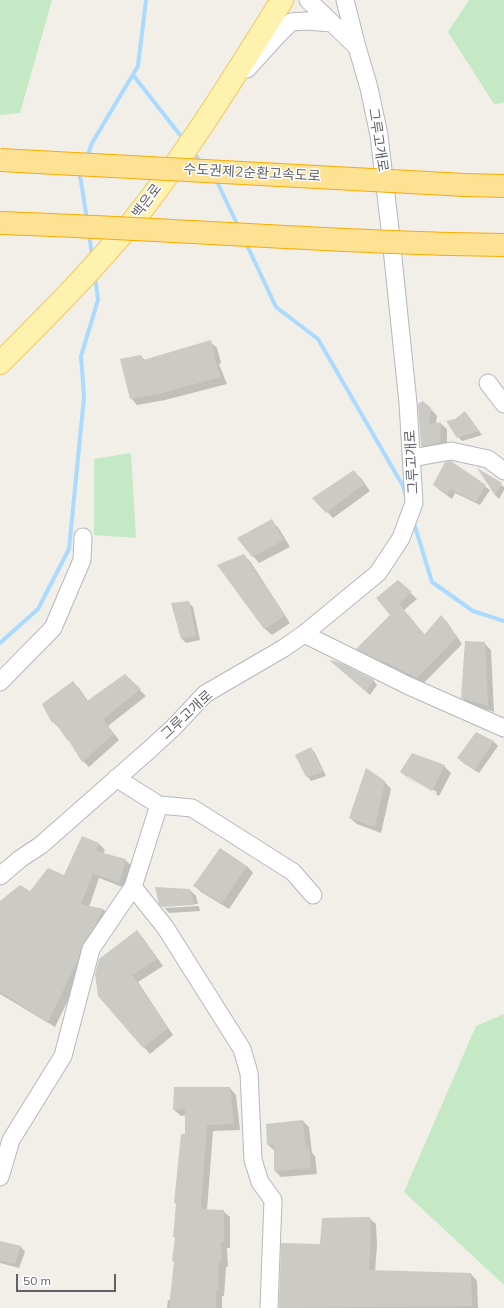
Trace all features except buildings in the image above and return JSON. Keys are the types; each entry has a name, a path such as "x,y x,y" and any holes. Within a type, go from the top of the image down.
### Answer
{"highway":[{"name":"수도권제2순환고속도로","path":"0,160 504,186"},
{"path":"0,223 363,242 504,245"}],"main road":[{"name":"백은로","path":"0,363 66,297 129,226 181,156 214,108 282,0"}],"street":[{"name":"그루고개로","path":"0,876 20,859 41,845 174,727 205,694 284,648 304,634 378,573 401,538 411,512 414,503 407,387 379,135 369,88 357,48 308,0"},
{"path":"345,0 357,48"},
{"path":"214,108 291,22 306,21 332,23"},
{"path":"488,383 504,404"},
{"path":"412,458 451,451 488,459 504,470"},
{"path":"0,682 53,628 82,560 83,537"},
{"path":"304,634 409,686 504,728"},
{"path":"116,778 159,805 192,808 293,872 313,894"},
{"path":"0,1177 11,1140 62,1056 91,949 133,887 159,805"},
{"path":"133,887 165,927 242,1049 249,1073 252,1160 260,1182 273,1200 269,1308"}],"green space":[{"path":"0,0 52,0 20,113 0,115"},
{"path":"469,0 504,0 504,103 494,104 448,32"},
{"path":"131,453 136,538 94,535 94,459"},
{"path":"504,1014 504,1285 404,1192 476,1026"}],"waterway":[{"path":"87,157 92,143 138,66 146,0"},
{"path":"133,75 184,140"},
{"path":"193,152 202,164"},
{"path":"82,171 80,175 87,220"},
{"path":"214,179 218,184 239,228"},
{"path":"89,232 92,257"},
{"path":"245,241 276,307 318,339 403,486 406,496"},
{"path":"0,643 38,609 69,549 84,397 81,356 98,300 95,276"},
{"path":"413,520 432,582 473,611 504,621"}]}
